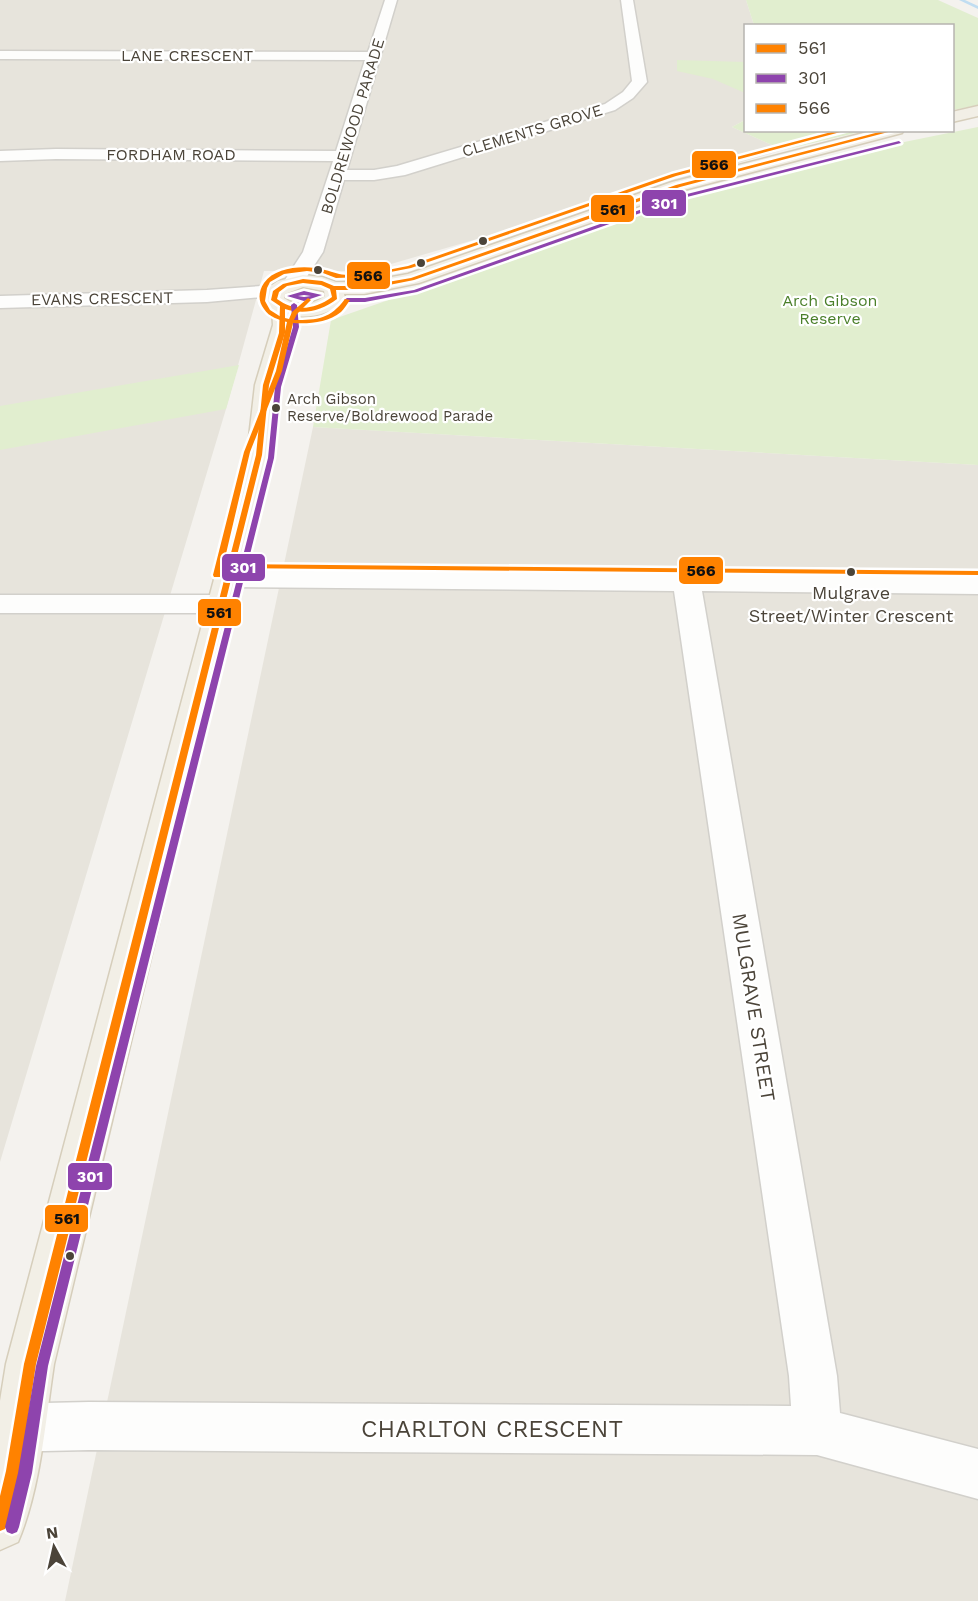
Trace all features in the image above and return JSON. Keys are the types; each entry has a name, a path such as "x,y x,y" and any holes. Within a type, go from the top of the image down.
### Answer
{"main road":[{"path":"954,117 978,111"},
{"path":"282,296 328,286 364,288 412,279 678,186 888,132"},
{"path":"282,296 298,310 319,308 372,297 391,291 412,279"},
{"path":"0,1524 7,1428 30,1364 259,455 291,374 304,320 335,298 328,286"},
{"path":"259,455 268,375 285,330 282,296"}],"street":[{"name":"BOLDREWOOD PARADE","path":"282,296 313,252 391,0"},
{"name":"CLEMENTS GROVE","path":"335,176 374,175 399,171 610,107 628,95 640,82 627,0"},
{"name":"LANE CRESCENT","path":"0,55 373,56"},
{"name":"FORDHAM ROAD","path":"0,156 56,154 341,156"},
{"path":"313,252 328,286"},
{"name":"EVANS CRESCENT","path":"0,302 87,297 282,296"},
{"path":"0,604 225,591 687,583 978,585"},
{"name":"MULGRAVE STREET","path":"687,583 811,1365 817,1431"},
{"name":"CHARLTON CRESCENT","path":"7,1428 817,1431 978,1474"}],"shaded area":[{"path":"0,0 746,0 754,24 744,24 744,121 732,127 783,150 367,271 264,271 226,409 0,1162"},
{"path":"313,427 978,465 978,1601 65,1601"}],"green space":[{"path":"746,0 938,0 978,18 978,105 954,110 954,24 754,24"},
{"path":"677,60 744,62 744,93 713,79 677,71"},
{"path":"744,121 744,132 860,132 783,150 732,127"},
{"name":"Arch Gibson Reserve","path":"978,127 978,465 313,427 331,320 682,198 772,172"},
{"path":"239,365 226,409 0,450 0,406"}],"waterway":[{"path":"961,0 978,8"}],"transit line":[{"name":"566","path":"347,300 339,311 326,318 310,322 294,322 279,318 268,311 262,301 264,288 268,281 282,273 307,270 323,271 336,276 365,276 409,267 674,175 838,132"},
{"name":"561","path":"333,288 364,288 412,279 678,186 886,132"},
{"name":"301","path":"347,300 365,300 415,291 681,197 899,142"},
{"name":"561","path":"303,281 322,283 333,288 335,298 320,307 305,310 289,308 274,300 276,291 285,285 303,281"},
{"name":"301","path":"304,293 319,295 304,299 290,296 304,293"},
{"name":"566","path":"217,575 247,452 279,371 289,325 294,313 308,300"},
{"name":"301","path":"12,1527 25,1473 42,1366 271,458 278,387 296,327 294,305"},
{"name":"561","path":"0,1524 13,1471 30,1364 259,455 266,385 282,333 282,307"},
{"name":"566","path":"229,566 978,573"}],"place":[{"name":"Arch Gibson Reserve/Boldrewood Parade","path":"276,408"},
{"name":"Mulgrave Street/Winter Crescent","path":"851,572"}]}
